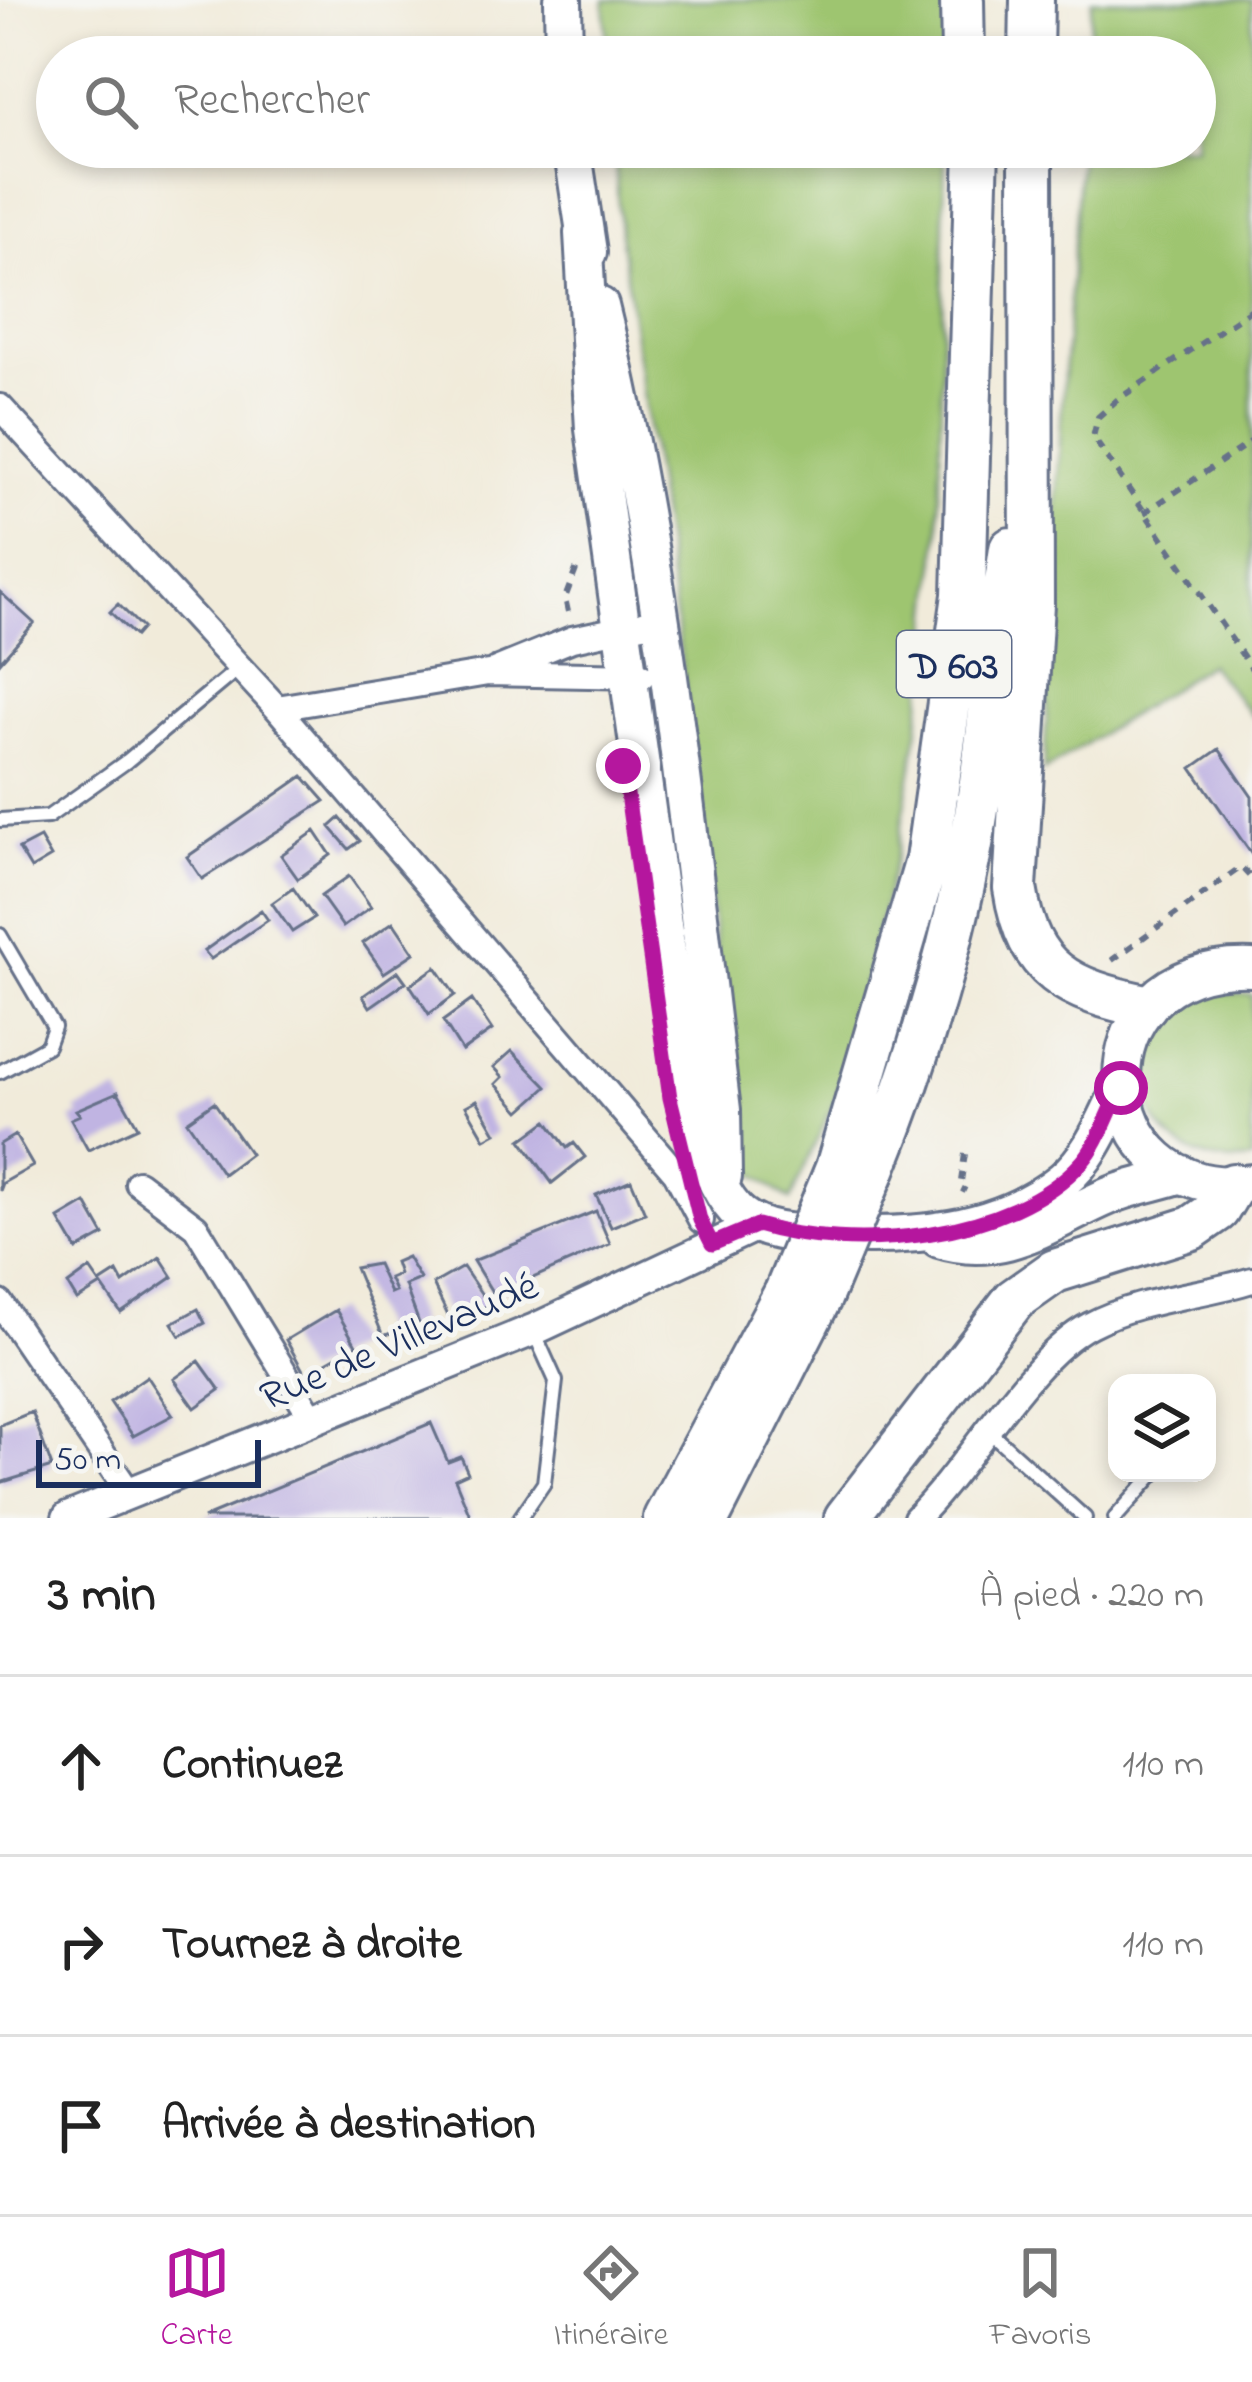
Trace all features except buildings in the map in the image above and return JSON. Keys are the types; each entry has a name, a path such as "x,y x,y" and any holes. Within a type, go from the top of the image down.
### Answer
{"highway":[{"path":"962,0 963,36"},
{"path":"983,36 984,0"},
{"path":"1032,36 1033,0"},
{"name":"D 603","path":"855,1170 927,860 964,595 975,168"},
{"name":"D 603","path":"708,1518 855,1170 916,1062 978,804 1034,399 1031,168"},
{"path":"1034,399 1032,604 1015,888 1023,929 1045,962 1073,988 1145,1006"},
{"path":"847,1518 1014,1300 1054,1271 1192,1228 1218,1210 1242,1184"},
{"name":"D 603","path":"665,1518 803,1294"}],"main road":[{"path":"563,0 564,36"},
{"path":"575,168 583,233 588,376 640,622 667,671 722,1109 723,1187"},
{"path":"640,622 629,678 690,1118 736,1211 779,1232 924,1234 995,1219 1062,1181 1086,1159 1121,1088"},
{"path":"1183,1174 1140,1139 1121,1088 1122,1057 1145,1006 1190,973 1234,967 1252,938"},
{"path":"924,1234 965,1248 1002,1244 1046,1229 1112,1195 1183,1174 1242,1184"}],"street":[{"path":"0,406 277,708 676,1173 700,1220"},
{"path":"488,673 572,639 640,622"},
{"path":"277,708 488,673 629,678 667,671"},
{"path":"138,1183 196,1227 314,1421"},
{"name":"Rue de Villevaudé","path":"68,1518 533,1330 757,1225"},
{"path":"916,1518 951,1484 1060,1346 1088,1325 1119,1312 1252,1280"},
{"path":"0,1303 130,1494"}],"lane":[{"path":"0,820 48,817 127,761 240,668"},
{"path":"0,935 50,1011 54,1027 47,1046 0,1072"},
{"path":"520,1518 544,1483 556,1381 533,1330"},
{"path":"990,1432 1085,1518"},
{"path":"1115,1518 1147,1482"}],"path":[{"path":"1252,309 1098,417 1093,437 1252,670"},
{"path":"1144,513 1252,441"},
{"path":"572,639 566,598 583,552"},
{"path":"1098,996 1118,952 1241,867 1252,879"}],"green space":[{"path":"604,0 945,0 946,36 607,36"},
{"path":"1092,0 1252,0 1252,716 1209,664 1044,771 1061,418 1079,168 1216,168 1216,36 1089,36"},
{"path":"615,168 945,168 939,534 919,727 897,852 839,1091 790,1200 754,1174 737,1121 679,643 620,233"},
{"path":"1220,992 1252,995 1252,1160 1211,1159 1180,1145 1158,1123 1147,1095 1147,1064 1159,1035 1183,1010"}],"route":[{"path":"623,766 670,1098 700,1220 712,1244 757,1225 779,1232 870,1236 924,1234 995,1219 1029,1203 1086,1159 1121,1088"}]}
